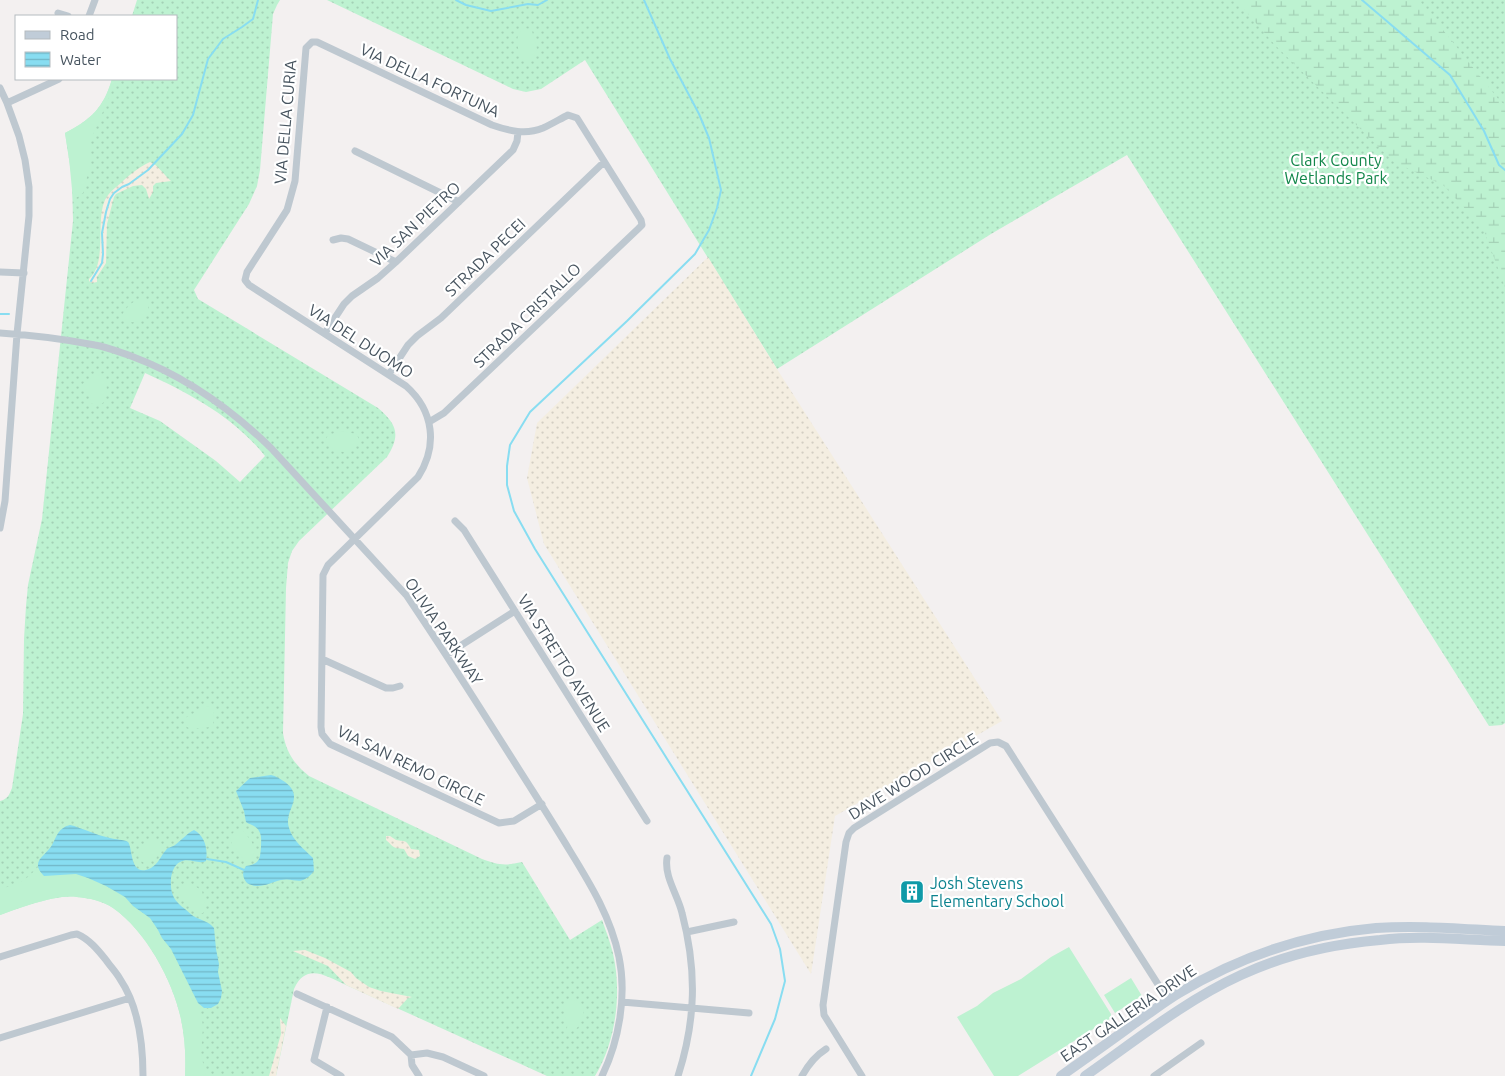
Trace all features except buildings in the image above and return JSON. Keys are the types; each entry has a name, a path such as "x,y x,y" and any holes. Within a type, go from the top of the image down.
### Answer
{"main road":[{"name":"EAST GALLERIA DRIVE","path":"1061,1076 1168,1000 1212,974 1249,958 1290,944 1331,934 1385,928 1432,927 1505,931"},
{"name":"EAST GALLERIA DRIVE","path":"1085,1076 1199,997 1241,974 1276,961 1337,945 1382,939 1431,938 1505,941"},
{"path":"1168,1000 1199,997"}],"street":[{"path":"89,15 94,0"},
{"path":"58,13 65,15"},
{"name":"VIA DELLA FORTUNA","path":"308,44 317,42 492,125 518,132 532,131 543,128 568,115 577,118 590,136 604,162"},
{"name":"VIA DELLA CURIA","path":"245,280 247,272 287,210 290,201 294,181 306,48 308,44"},
{"path":"7,103 57,80"},
{"path":"0,88 7,103 23,152 29,187 29,216 17,334 5,501 0,528"},
{"name":"VIA SAN PIETRO","path":"325,333 344,304 352,296 378,278 396,262 513,150 518,132"},
{"path":"355,151 459,202"},
{"name":"STRADA CRISTALLO","path":"429,422 444,413 642,226 641,220 604,162"},
{"name":"STRADA PECEI","path":"389,374 408,345 417,336 440,318 604,162"},
{"path":"332,240 348,239 396,262"},
{"path":"0,272 24,272"},
{"name":"VIA DEL DUOMO","path":"245,280 399,381 414,393 425,410 429,422 430,445 424,468 411,485 355,538"},
{"name":"OLIVIA PARKWAY","path":"0,333 72,341 105,347 141,360 187,382 230,410 251,428 407,596 542,804 604,908 620,958 622,1002 615,1042 602,1076"},
{"name":"VIA STRETTO AVENUE","path":"455,521 464,530 647,821"},
{"name":"VIA SAN REMO CIRCLE","path":"355,538 328,565 324,575 322,734 330,744 499,823 514,821 542,804"},
{"path":"446,655 515,611"},
{"path":"322,659 386,688 400,686"},
{"name":"DAVE WOOD CIRCLE","path":"862,1076 824,1015 823,1005 845,849 849,833 854,828 990,743 998,742 1006,746 1168,1000"},
{"path":"667,858 666,867 682,910 692,965 693,987 690,1034 678,1076"},
{"path":"687,932 734,922"},
{"path":"0,957 77,934 88,941 98,950 121,980 130,998 138,1022 143,1050 142,1076"},
{"path":"296,994 392,1037 411,1055 412,1065 419,1076"},
{"path":"0,1038 130,998"},
{"path":"622,1002 749,1013"},
{"path":"327,1007 314,1060 341,1076"},
{"path":"1154,1076 1201,1043"},
{"path":"802,1076 816,1056 826,1049"},
{"path":"411,1055 427,1054 443,1057 484,1076"}],"green space":[{"path":"137,0 280,0 273,14 260,170 257,186 249,204 194,290 198,299 378,408 389,419 395,430 394,442 387,457 299,541 292,551 288,563 286,588 284,740 295,762 309,776 482,859 502,864 522,862 570,940 602,920 614,958 617,993 611,1037 602,1064 595,1076 547,1076 331,978 310,973 299,981 294,989 276,1076 185,1076 185,1048 182,1026 172,989 147,943 125,918 113,908 100,902 86,898 68,897 38,902 0,915 0,801 7,798 12,788 23,714 24,639 28,585 42,519 73,221 72,179 65,133 82,123 95,112 109,89 112,80 178,80 178,15 132,15","holes":["145,373 210,407 239,429 265,456 240,482 216,461 160,421 130,408"]},
{"name":"Clark County Wetlands Park","path":"327,0 1505,0 1505,723 1489,726 1127,155 991,234 777,369 585,60 541,89 526,92 513,89"},
{"path":"1236,0 1419,0 1505,105 1505,287 1483,228 1443,185 1394,162 1275,45"},
{"path":"524,28 532,31 537,49 534,56 526,62 521,56 517,42 519,33"},
{"path":"112,80 117,80 92,137 90,165 83,193 73,200 65,133 82,123 95,112 109,89"},
{"path":"142,298 147,300 148,311 146,316 133,322 122,319 122,315 128,307"},
{"path":"104,373 106,396 104,402 96,406 91,403 90,394 83,384 86,380"},
{"path":"342,431 356,434 359,441 354,448 344,452 330,447 325,441 328,435"},
{"path":"207,706 214,710 213,726 194,729 187,727 185,718"},
{"path":"240,829 254,846 255,851 250,859 243,859 230,838 236,830"},
{"path":"149,840 158,842 161,850 155,860 144,863 139,859 138,853"},
{"path":"38,867 44,876 76,874 106,886 125,897 133,906 150,918 171,949 198,1003 204,1008 200,1009 203,1026 201,1054 206,1076 185,1076 185,1048 182,1026 172,989 147,943 125,918 113,908 96,900 68,897 38,902 0,915 0,888 21,882"},
{"path":"187,883 202,891 206,909 203,913 194,911 181,897 179,892 181,887"},
{"path":"1069,947 1111,1014 1111,1018 1018,1076 994,1076 957,1017 977,1006 993,993 1021,979 1051,957"},
{"path":"1131,978 1142,996 1115,1013 1104,995"},
{"path":"568,999 578,1001 584,1009 581,1023 570,1032 567,1029 563,1005"}],"sand":[{"path":"150,162 171,181 156,183 153,186 153,192 149,199 146,189 142,185 133,186 116,194 107,224 106,263 97,277 97,282 92,283 89,279 95,272 98,263 102,209 105,200 110,192 127,177"},
{"path":"708,257 777,369 1002,721 835,816 811,974 544,544 527,478 537,423"},
{"path":"386,836 406,842 411,849 419,850 420,856 415,859 408,856 404,849 392,846 386,840"},
{"path":"305,950 351,972 369,987 412,997 408,998 398,1009 346,985 328,966 293,951"},
{"path":"280,1018 286,1026 276,1076 269,1076 281,1034"}],"water":[{"path":"271,775 285,782 294,793 288,822 289,828 296,841 313,858 314,871 301,881 286,879 256,886 247,883 243,877 243,872 246,866 254,864 260,858 261,835 256,827 246,822 236,791 250,778"},
{"path":"70,825 101,836 128,842 135,866 144,870 154,866 167,849 194,830 201,836 207,852 206,861 187,860 178,863 172,873 171,888 173,896 181,906 214,928 219,964 218,972 222,991 218,1004 211,1008 204,1008 198,1003 171,949 150,918 133,906 125,897 106,886 76,874 44,876 40,871 38,862 52,845 60,830"}],"waterway":[{"path":"91,281 102,263 102,233 110,199 114,193 148,170 182,134 193,115 208,59 223,39 253,19 258,0"},
{"path":"456,0 466,5 491,11 528,4 538,5 547,0"},
{"path":"644,0 670,59 699,114 709,138 721,190 717,208 709,230 695,254 530,412 510,445 507,485 514,511 535,549 771,924 780,949 785,981 775,1019 751,1076"},
{"path":"1362,0 1450,75 1484,131 1499,165 1505,170"},
{"path":"0,314 9,314"},
{"path":"207,859 226,862 244,870"}],"place":[{"name":"Josh Stevens Elementary School","path":"912,892"}]}
